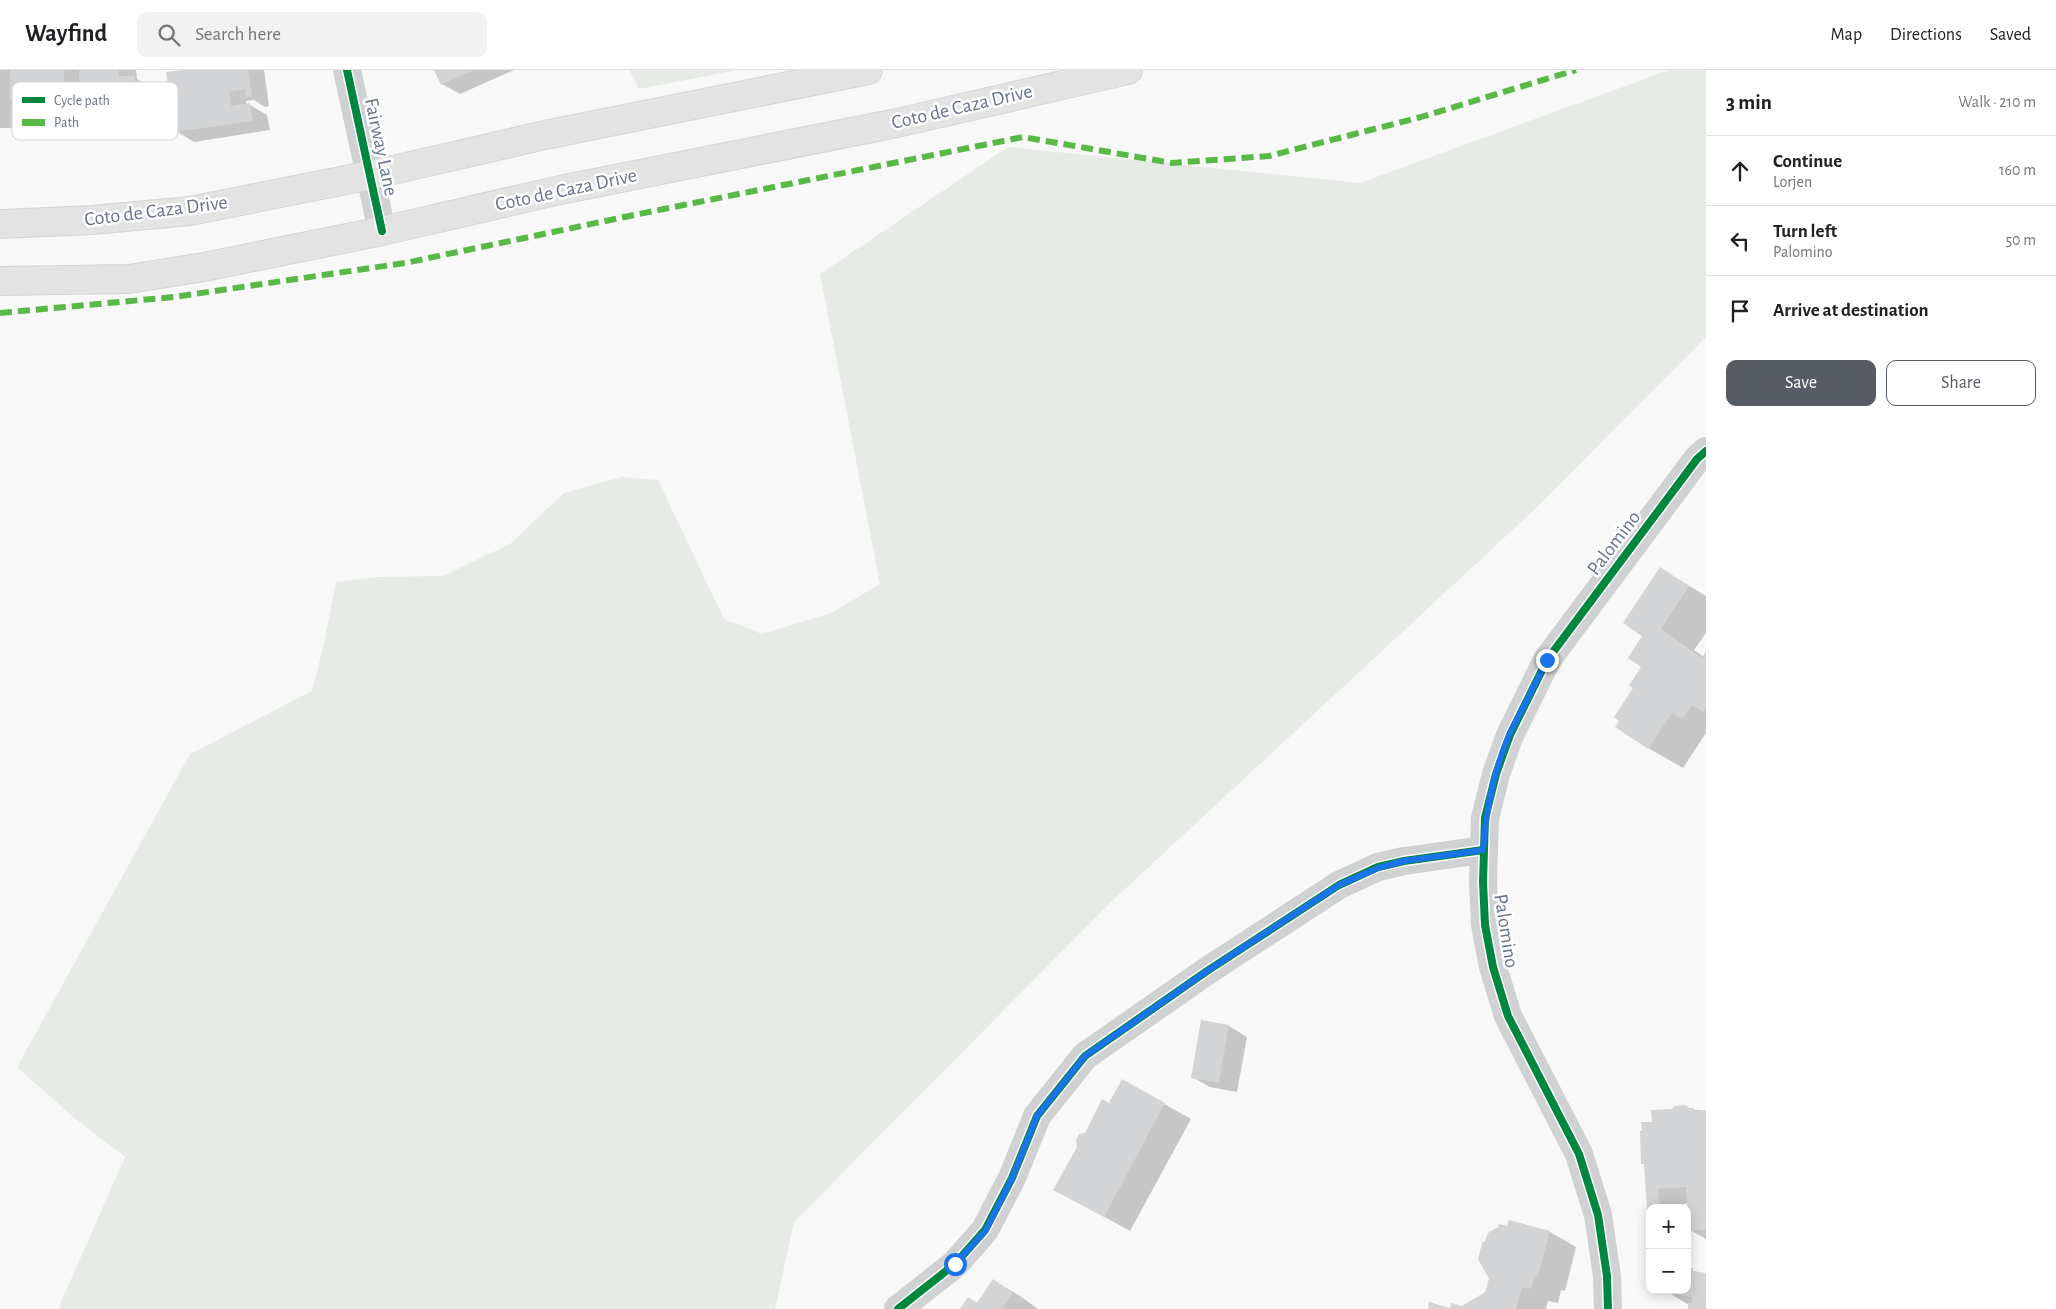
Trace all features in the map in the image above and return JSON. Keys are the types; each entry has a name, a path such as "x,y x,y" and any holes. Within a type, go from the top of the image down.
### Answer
{"main road":[{"name":"Coto de Caza Drive","path":"0,224 93,220 190,212 371,175 545,134 868,70"},
{"name":"Coto de Caza Drive","path":"0,281 129,279 204,267 382,231 560,190 897,122 1128,70"}],"street":[{"name":"Fairway Lane","path":"347,70 382,231"},
{"name":"Palomino","path":"1608,1309 1607,1276 1598,1215 1579,1154 1508,1016 1493,967 1485,924 1483,850 1486,818 1496,774 1510,735 1547,660 1697,460 1706,451"},
{"path":"898,1309 955,1264 986,1230 1012,1178 1037,1116 1085,1056 1207,971 1339,885 1378,868 1404,861 1483,850"}],"shaded area":[{"path":"629,70 738,70 639,89"},
{"path":"1669,70 1706,70 1706,337 1534,510 1110,903 794,1222 775,1309 58,1309 125,1157 72,1116 17,1067 190,754 312,691 324,644 336,582 376,577 443,576 510,544 564,493 622,477 658,480 724,619 762,634 831,613 880,584 820,274 1008,147 1360,183"}],"building":[{"path":"10,70 64,70 64,82 12,82 12,99 10,99"},
{"path":"79,70 119,70 119,76 135,76 135,82 79,82"},
{"path":"183,70 248,70 252,97 246,97 245,89 229,92 231,106 250,103 253,121 178,132 178,82 167,82 166,72"},
{"path":"434,70 474,70 441,85"},
{"path":"1660,567 1689,586 1661,629 1702,658 1706,651 1706,708 1703,712 1692,705 1682,719 1672,713 1648,749 1615,727 1619,721 1614,717 1633,688 1629,685 1641,667 1628,658 1642,636 1623,623"},
{"path":"1201,1020 1229,1025 1219,1083 1191,1078"},
{"path":"1122,1079 1165,1103 1104,1217 1053,1190 1077,1147 1076,1141 1079,1134 1085,1133 1102,1099 1109,1103"},
{"path":"1686,1105 1689,1108 1694,1108 1694,1111 1706,1110 1706,1230 1691,1231 1691,1204 1687,1204 1686,1187 1658,1189 1660,1204 1647,1204 1644,1164 1641,1164 1641,1122 1652,1122 1651,1110 1672,1109 1674,1106"},
{"path":"1509,1220 1550,1231 1538,1276 1535,1276 1531,1289 1522,1287 1516,1309 1428,1309 1429,1302 1450,1308 1451,1303 1462,1306 1485,1292 1489,1279 1478,1259 1482,1243 1485,1241 1488,1233 1498,1227 1499,1224 1507,1226"},
{"path":"1691,1268 1693,1268 1693,1271 1706,1273 1706,1309 1688,1309 1688,1303 1692,1303 1692,1297 1674,1294 1691,1294"},
{"path":"993,1279 1013,1293 1002,1309 960,1309 968,1297 977,1303"}],"marked path":[{"path":"0,313 174,297 405,263 1023,137 1172,163 1269,156 1421,117 1576,70"}],"cycle path":[{"path":"347,70 382,231"},
{"path":"1608,1309 1607,1276 1598,1215 1579,1154 1508,1016 1493,967 1485,925 1483,882 1485,818 1496,774 1510,735 1547,660 1697,459 1706,451"},
{"path":"898,1309 955,1264 985,1230 1012,1178 1037,1116 1085,1056 1207,971 1339,885 1378,867 1404,861 1483,850"}],"route":[{"path":"955,1264 986,1230 1012,1178 1037,1116 1085,1056 1207,971 1339,885 1378,868 1404,861 1483,850 1486,818 1496,774 1510,735 1547,660"}]}
